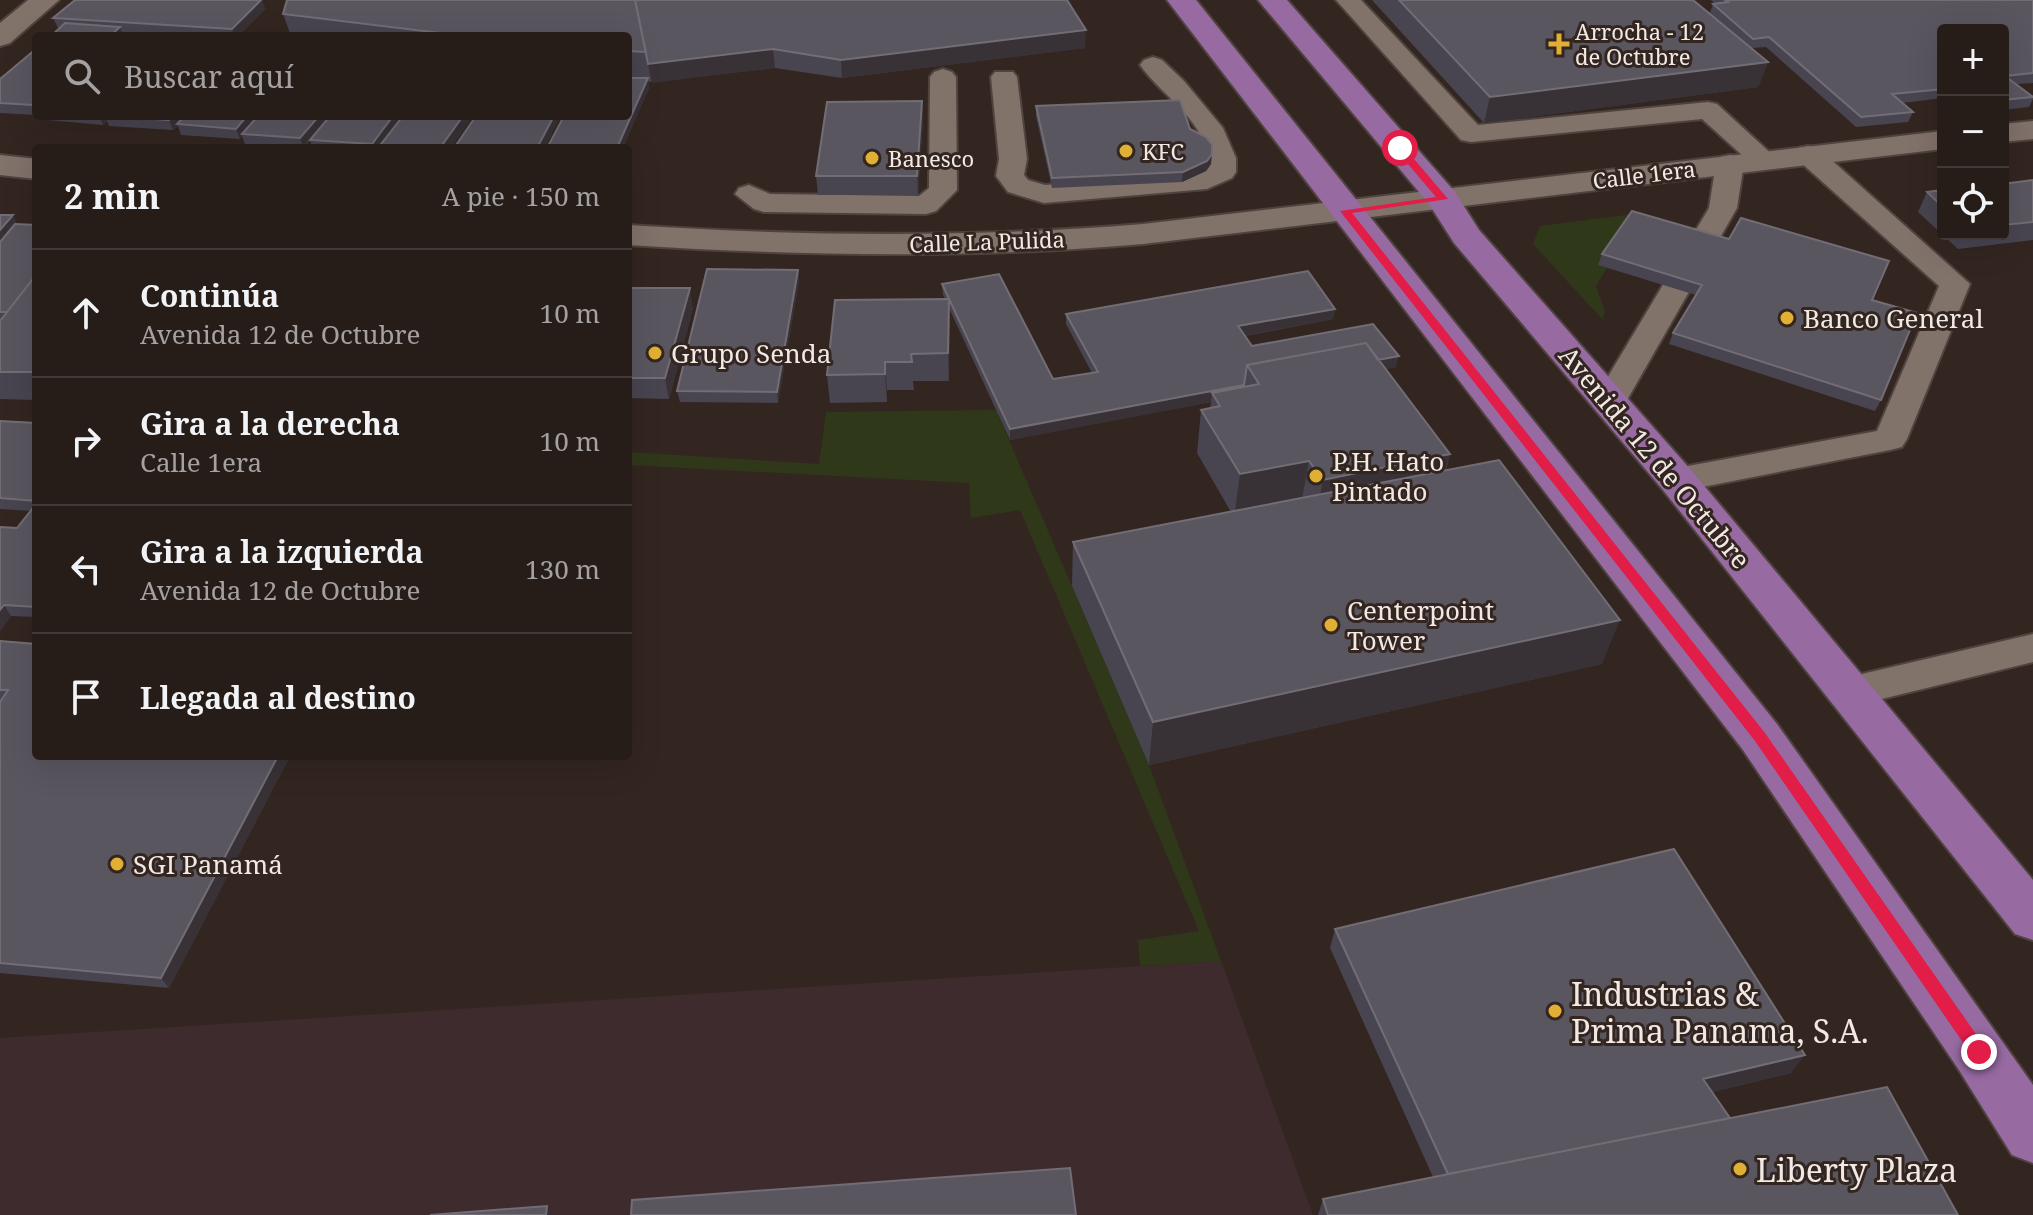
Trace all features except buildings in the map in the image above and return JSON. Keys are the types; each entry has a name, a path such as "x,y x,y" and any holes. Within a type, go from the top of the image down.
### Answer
{"main road":[{"path":"0,37 45,0"},
{"path":"1181,0 1760,737 1979,1052 2033,1135"},
{"name":"Avenida 12 de Octubre","path":"1272,0 1443,199 1466,236 1611,400 2033,918"},
{"path":"2009,132 2033,130"},
{"name":"Calle 1era","path":"1345,211 1937,141"},
{"path":"0,165 32,169"},
{"name":"Calle La Pulida","path":"632,235 821,244 987,244 1269,222 1345,211"}],"lane":[{"path":"1348,0 1471,134 1708,110 1763,159"},
{"path":"1004,77 1013,159 1010,176 1018,186 1044,194 1207,181 1222,172 1224,162 1219,146 1192,102 1153,65"},
{"path":"749,194 764,203 926,205 943,190 943,77"},
{"path":"1677,480 1890,439 1955,284 1808,154"},
{"path":"1611,400 1723,208 1730,163"},
{"path":"1849,692 2033,648"}],"shaded area":[{"path":"1221,961 1313,1215 0,1215 0,1038"}],"green space":[{"path":"1641,213 1596,286 1605,312 1602,319 1533,244 1540,226"},
{"path":"996,410 1149,765 1221,961 1140,966 1138,940 1199,931 1020,510 971,518 969,483 632,465 632,452 819,464 826,412"}],"place":[{"name":"Arrocha - 12 de Octubre","path":"1559,44"},
{"name":"KFC","path":"1126,151"},
{"name":"Banesco","path":"872,158"},
{"name":"Banco General","path":"1787,318"},
{"name":"Grupo Senda","path":"655,353"},
{"name":"P.H. Hato Pintado","path":"1316,476"},
{"name":"Centerpoint Tower","path":"1331,625"},
{"name":"SGI Panamá","path":"117,864"},
{"name":"Industrias & Prima Panama, S.A.","path":"1555,1011"},
{"name":"Liberty Plaza","path":"1740,1169"}],"route":[{"path":"1400,148 1443,199 1345,211 1760,737 1979,1052"}]}
